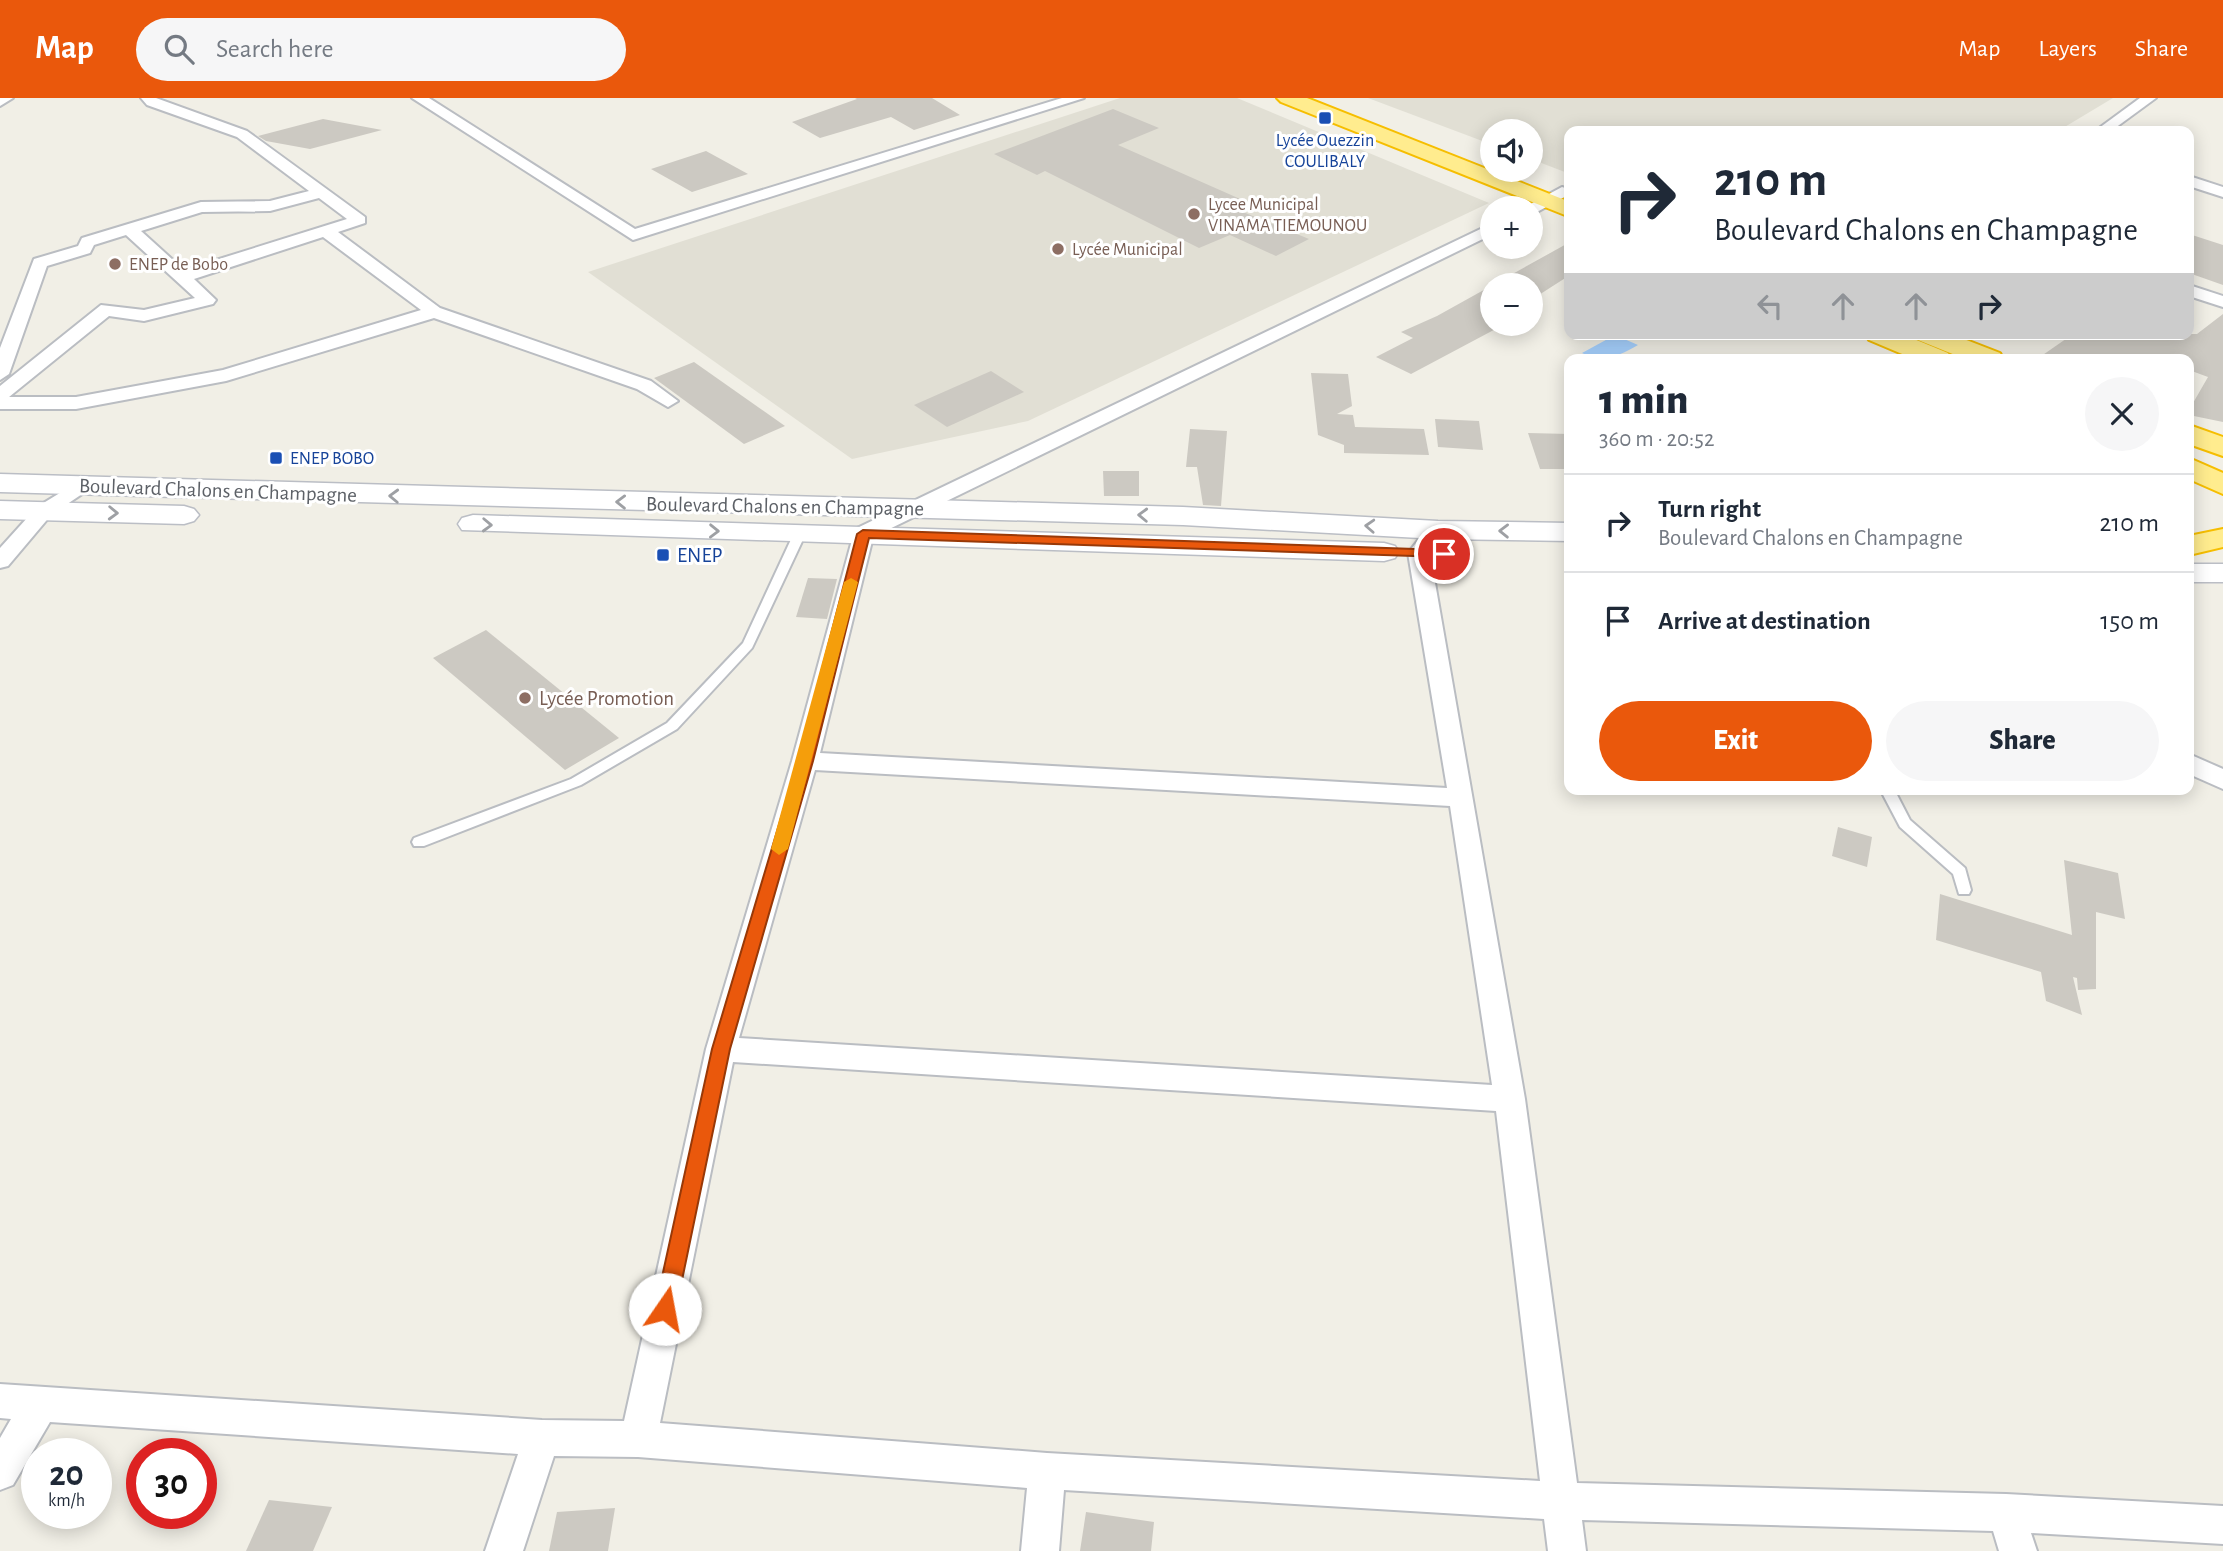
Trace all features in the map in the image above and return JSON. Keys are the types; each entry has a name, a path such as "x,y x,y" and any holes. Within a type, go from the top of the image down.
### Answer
{"highway":[{"path":"1289,98 1556,201"},
{"path":"1322,98 1480,160"},
{"path":"1525,182 1556,201"},
{"path":"1892,340 1926,354"},
{"path":"1942,340 1977,354"},
{"path":"2194,436 2223,447"},
{"path":"2194,460 2223,471"},
{"path":"2194,470 2223,485"},
{"path":"2194,546 2223,538"}],"main road":[{"name":"Boulevard Chalons en Champagne","path":"0,483 510,500 1183,516 1564,556"},
{"name":"Boulevard Chalons en Champagne","path":"0,510 863,534 1428,542 1564,532"},
{"path":"2194,547 2223,548"},
{"path":"2194,573 2223,573"}],"street":[{"path":"0,102 6,98"},
{"path":"148,98 152,102 242,134 359,220 181,277"},
{"path":"419,98 633,236 1077,98"},
{"path":"2109,126 2149,98"},
{"path":"2194,183 2223,192"},
{"path":"0,374 8,329 40,263 84,248 88,242 128,228 201,207 270,206 323,192"},
{"path":"2,403 107,309 119,315 162,314 206,300 128,228"},
{"path":"326,230 434,312 644,385 668,401"},
{"path":"638,1439 721,1049 805,761 863,534 1480,234"},
{"path":"2194,292 2223,302"},
{"path":"2,403 76,403 226,375 434,312"},
{"path":"0,561 44,511 81,486"},
{"path":"1428,542 1462,798 1510,1100 1567,1551"},
{"path":"805,761 1462,798"},
{"path":"2194,766 2223,780"},
{"path":"721,1049 1510,1100"},
{"path":"0,1401 542,1438 638,1439 1048,1471 1561,1501 2006,1513 2223,1524"},
{"path":"0,1472 41,1404"},
{"path":"504,1551 542,1438"},
{"path":"1040,1551 1048,1471"},
{"path":"2006,1513 2018,1551"}],"lane":[{"path":"419,842 576,782 672,726 748,645 800,533"},
{"path":"1889,795 1905,823 1960,872 1964,890"}],"shaded area":[{"path":"1120,98 1237,98 1480,199 1480,207 1028,421 852,459 588,272"},
{"path":"1368,98 2113,98 2066,126 1564,126 1564,172 1543,164 1543,119 1480,119 1480,140"}],"water":[{"path":"1606,340 1626,340 1638,345 1619,354 1582,353"}],"building":[{"path":"855,98 932,98 960,115 914,130 891,117 820,138 792,122 857,99"},
{"path":"1113,109 1159,128 1118,145 1256,206 1243,212 1309,239 1276,256 1230,235 1199,248 1045,171 1037,175 994,154"},
{"path":"323,119 382,130 310,149 266,141 258,136"},
{"path":"706,151 748,174 692,192 651,169"},
{"path":"2194,236 2223,245 2223,285 2194,275"},
{"path":"1564,245 1564,279 1543,292 1543,273 1514,273"},
{"path":"1480,292 1480,336 1482,336 1411,374 1376,357 1413,338 1401,332"},
{"path":"2223,314 2223,422 2194,416 2194,401 2208,377 2194,372 2194,354 2044,354 2064,340 2194,340 2194,334"},
{"path":"694,362 785,426 744,444 654,378"},
{"path":"991,371 1024,392 947,427 914,405"},
{"path":"1311,373 1348,374 1352,406 1337,414 1353,415 1355,427 1424,429 1429,455 1344,453 1344,445 1318,435"},
{"path":"1435,419 1479,421 1483,450 1438,447"},
{"path":"1190,429 1227,431 1221,506 1203,505 1197,467 1186,467"},
{"path":"1528,433 1564,434 1564,469 1540,469"},
{"path":"1103,471 1139,471 1139,496 1104,496"},
{"path":"808,578 837,579 827,619 796,617"},
{"name":"Lycée Promotion","path":"486,630 619,738 565,770 433,658"},
{"path":"1838,827 1872,837 1867,867 1832,856"},
{"path":"2064,860 2118,873 2125,919 2096,912 2096,989 2078,990 2077,978 2073,977 2082,1015 2046,1001 2041,972 1936,940 1940,894 2072,935"},
{"path":"269,1500 332,1507 313,1551 246,1551"},
{"path":"615,1508 608,1551 549,1551 557,1512"},
{"path":"1086,1512 1154,1522 1151,1551 1080,1551"}],"slow traffic":[{"path":"779,849 805,761 851,582"}],"place":[{"name":"Lycée Ouezzin COULIBALY","path":"1325,118"},
{"name":"Lycee Municipal VINAMA TIEMOUNOU","path":"1194,214"},
{"name":"Lycée Municipal","path":"1058,249"},
{"name":"ENEP de Bobo","path":"115,264"},
{"name":"ENEP BOBO","path":"276,458"},
{"name":"ENEP","path":"663,555"},
{"name":"Lycée Promotion","path":"525,698"}],"route":[{"path":"665,1309 721,1049 805,761 863,534 1444,554"}]}
